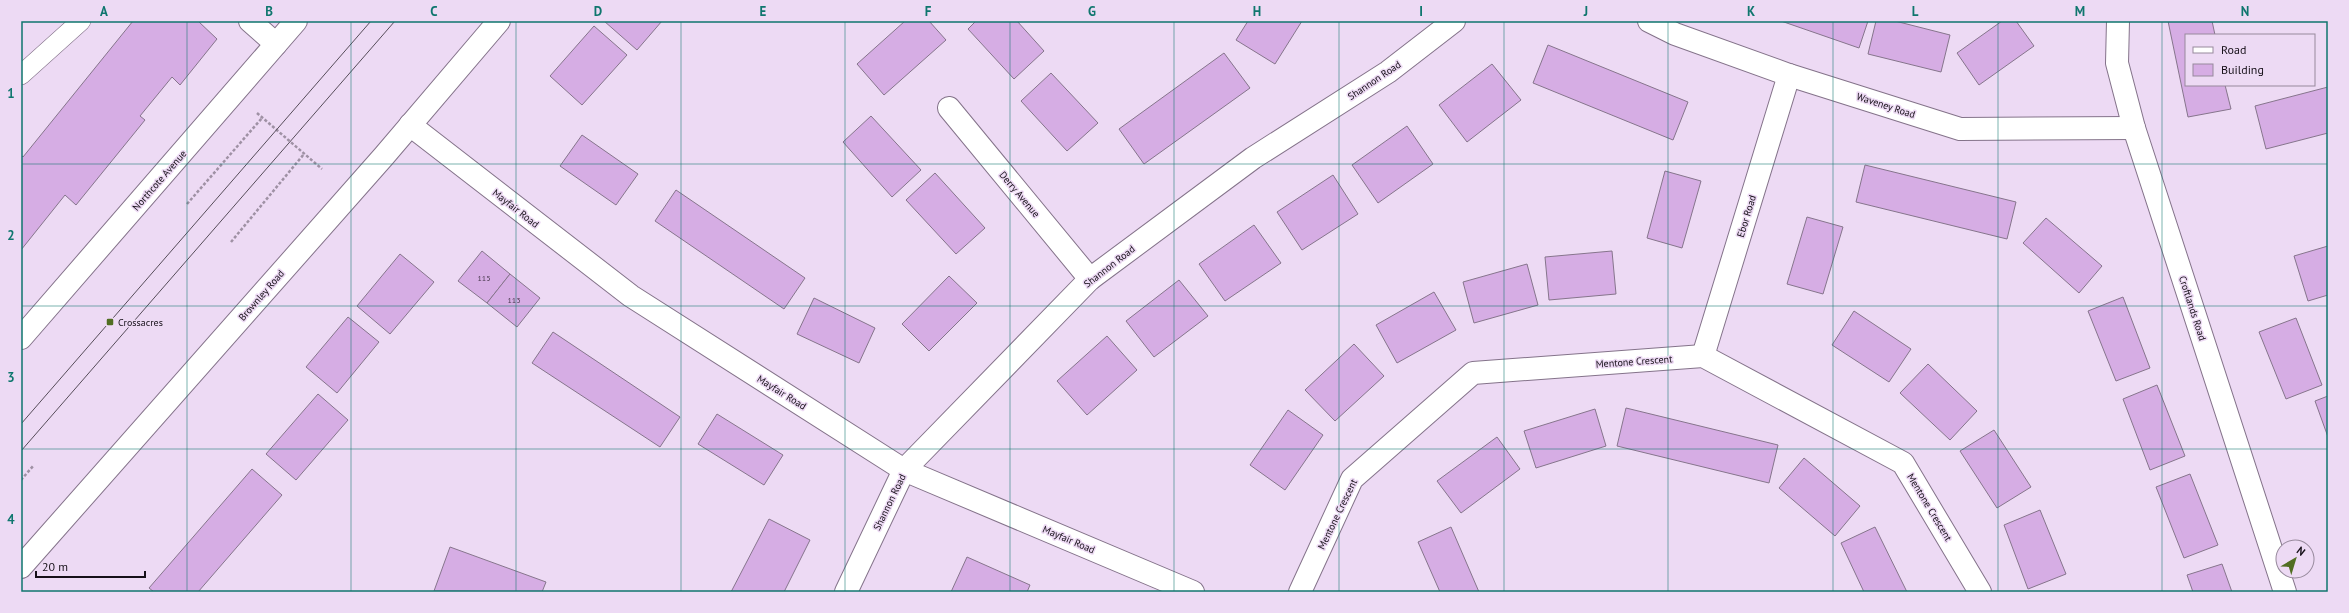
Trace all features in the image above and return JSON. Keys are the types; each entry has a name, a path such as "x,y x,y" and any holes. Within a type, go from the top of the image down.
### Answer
{"street":[{"path":"250,21 276,44"},
{"name":"Northcote Avenue","path":"21,338 296,21"},
{"name":"Brownley Road","path":"21,567 410,125 498,21"},
{"name":"Shannon Road","path":"846,592 904,470 1090,279 1253,158 1388,72 1454,21"},
{"name":"Waveney Road","path":"1649,21 1675,34 1789,75 1960,129 2134,128"},
{"name":"Croftlands Road","path":"2118,21 2117,63 2134,128 2285,592"},
{"name":"Ebor Road","path":"1703,356 1789,75"},
{"name":"Derry Avenue","path":"949,108 1090,279"},
{"name":"Mayfair Road","path":"410,125 631,296 904,470 1193,592"},
{"name":"Mentone Crescent","path":"1300,592 1352,479 1473,373 1703,356 1904,462 1980,592"}],"lane":[{"path":"21,75 81,21"}],"path":[{"path":"235,92 262,118 322,169"},
{"path":"187,204 262,118"},
{"path":"231,242 304,154"},
{"path":"21,480 34,465"}],"building":[{"path":"133,21 198,21 217,39 180,85 172,77 140,116 145,120 76,205 65,195 21,250 21,155 23,157"},
{"path":"604,21 662,21 637,50"},
{"path":"905,21 929,21 946,40 884,95 857,64"},
{"path":"976,21 1017,21 1044,51 1014,79 968,29"},
{"path":"1248,21 1302,21 1275,64 1236,40"},
{"path":"1781,21 1868,21 1859,48"},
{"path":"1876,21 1895,21 1950,35 1941,72 1868,54"},
{"path":"2002,21 2016,21 2034,46 1979,85 1957,53"},
{"path":"2168,21 2212,21 2215,34 2185,34 2185,86 2225,86 2231,109 2188,117"},
{"path":"594,26 627,55 582,105 550,76"},
{"path":"1548,45 1688,102 1673,140 1533,83"},
{"path":"1224,53 1250,88 1144,164 1119,129"},
{"path":"1492,64 1521,100 1467,142 1439,105"},
{"path":"1051,73 1098,123 1067,151 1021,101"},
{"path":"2328,87 2328,133 2266,149 2255,106"},
{"path":"871,116 921,170 892,197 843,142"},
{"path":"1407,126 1433,164 1378,203 1352,165"},
{"path":"582,135 638,174 616,205 560,166"},
{"path":"1865,165 2016,202 2007,239 1856,202"},
{"path":"1665,171 1701,181 1682,248 1647,238"},
{"path":"935,173 985,228 956,254 906,200"},
{"path":"1333,175 1358,214 1302,250 1277,212"},
{"path":"676,190 805,278 784,309 655,221"},
{"path":"1807,217 1843,227 1823,294 1787,284"},
{"path":"2046,218 2102,266 2079,293 2023,243"},
{"path":"1254,225 1281,263 1225,301 1199,264"},
{"path":"2328,246 2328,295 2308,301 2294,256"},
{"path":"482,251 510,274 487,303 458,281"},
{"path":"1612,251 1616,294 1549,300 1545,257"},
{"path":"400,254 434,282 390,334 357,306"},
{"path":"1527,264 1538,305 1474,323 1463,282"},
{"path":"510,274 540,298 517,327 487,303"},
{"path":"949,276 977,303 929,351 902,324"},
{"path":"1179,280 1208,316 1154,357 1126,321"},
{"path":"1434,292 1456,330 1397,363 1376,325"},
{"path":"2123,297 2150,368 2116,381 2088,311"},
{"path":"814,298 875,328 859,363 797,334"},
{"path":"1854,311 1911,349 1889,382 1832,345"},
{"path":"348,317 379,342 337,393 306,367"},
{"path":"2296,318 2322,385 2286,399 2259,332"},
{"path":"553,332 680,417 660,447 532,363"},
{"path":"1107,336 1137,370 1087,415 1057,381"},
{"path":"1354,344 1384,376 1335,421 1305,390"},
{"path":"1928,364 1977,411 1950,440 1900,393"},
{"path":"2157,385 2185,456 2150,470 2123,399"},
{"path":"318,394 348,420 296,480 266,454"},
{"path":"2328,396 2328,437 2315,401"},
{"path":"1626,408 1778,445 1769,483 1617,446"},
{"path":"1595,409 1606,446 1536,468 1524,431"},
{"path":"1288,410 1323,435 1285,490 1250,465"},
{"path":"717,414 783,455 764,485 698,444"},
{"path":"1994,430 2031,487 1997,508 1960,451"},
{"path":"1497,437 1520,469 1461,513 1437,481"},
{"path":"1804,458 1860,506 1835,536 1779,488"},
{"path":"252,469 282,495 198,592 154,592 149,588"},
{"path":"2190,474 2218,545 2184,558 2156,487"},
{"path":"2040,510 2066,574 2028,589 2004,525"},
{"path":"769,519 810,540 784,592 731,592"},
{"path":"1451,527 1479,592 1440,592 1418,542"},
{"path":"1875,527 1907,592 1864,592 1841,543"},
{"path":"450,547 546,582 542,592 434,591"},
{"path":"967,557 1030,585 1027,592 951,592"},
{"path":"2222,564 2232,592 2193,592 2187,575"}],"tram line":[{"path":"21,424 371,21"},
{"path":"21,451 395,21"}],"place":[{"name":"Crossacres","path":"110,322"}]}
